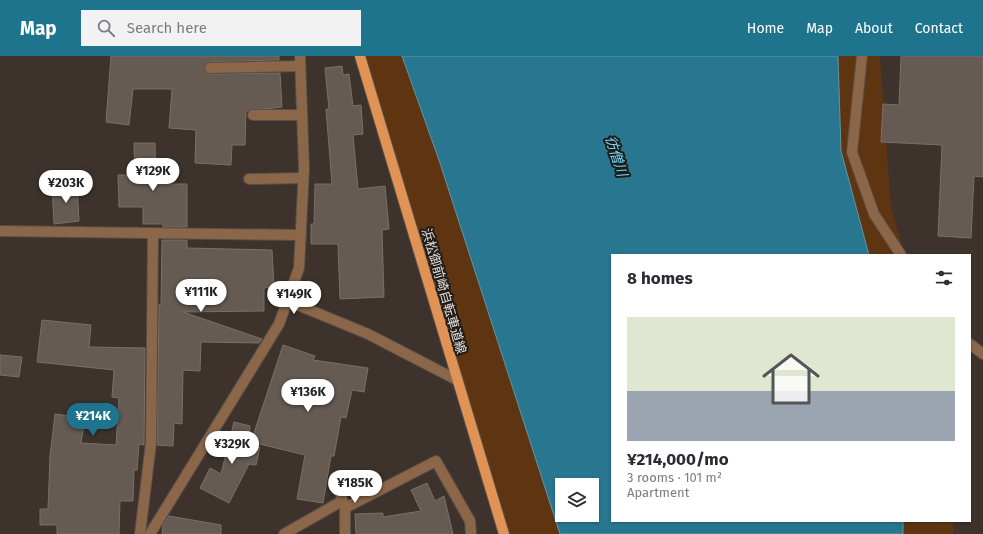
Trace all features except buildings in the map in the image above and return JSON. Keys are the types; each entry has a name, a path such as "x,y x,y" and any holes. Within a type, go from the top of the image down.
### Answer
{"main road":[{"name":"浜松御前崎自転車道線","path":"360,56 504,534"}],"street":[{"path":"862,56 852,152 874,214 900,254"},
{"path":"150,534 279,324 299,268 303,178 300,61 210,68"},
{"path":"253,115 302,115"},
{"path":"249,179 303,178"},
{"path":"0,231 301,235"},
{"path":"140,534 151,443 153,233"},
{"path":"288,301 368,334 457,380"},
{"path":"971,345 983,354"},
{"path":"284,534 436,461 470,521 471,534"},
{"path":"335,478 344,504 345,534"}],"shaded area":[{"path":"361,56 406,56 555,515 555,522 557,522 561,534 499,534 474,435"},
{"path":"838,56 880,56 891,208 905,254 853,254 841,212"},
{"path":"900,522 953,522 954,534 900,534"}],"water":[{"name":"彷僧川","path":"402,56 838,56 841,151 869,254 611,254 611,522 903,522 903,534 560,534 556,522 599,522 599,478 555,478 555,519 439,160"}]}
